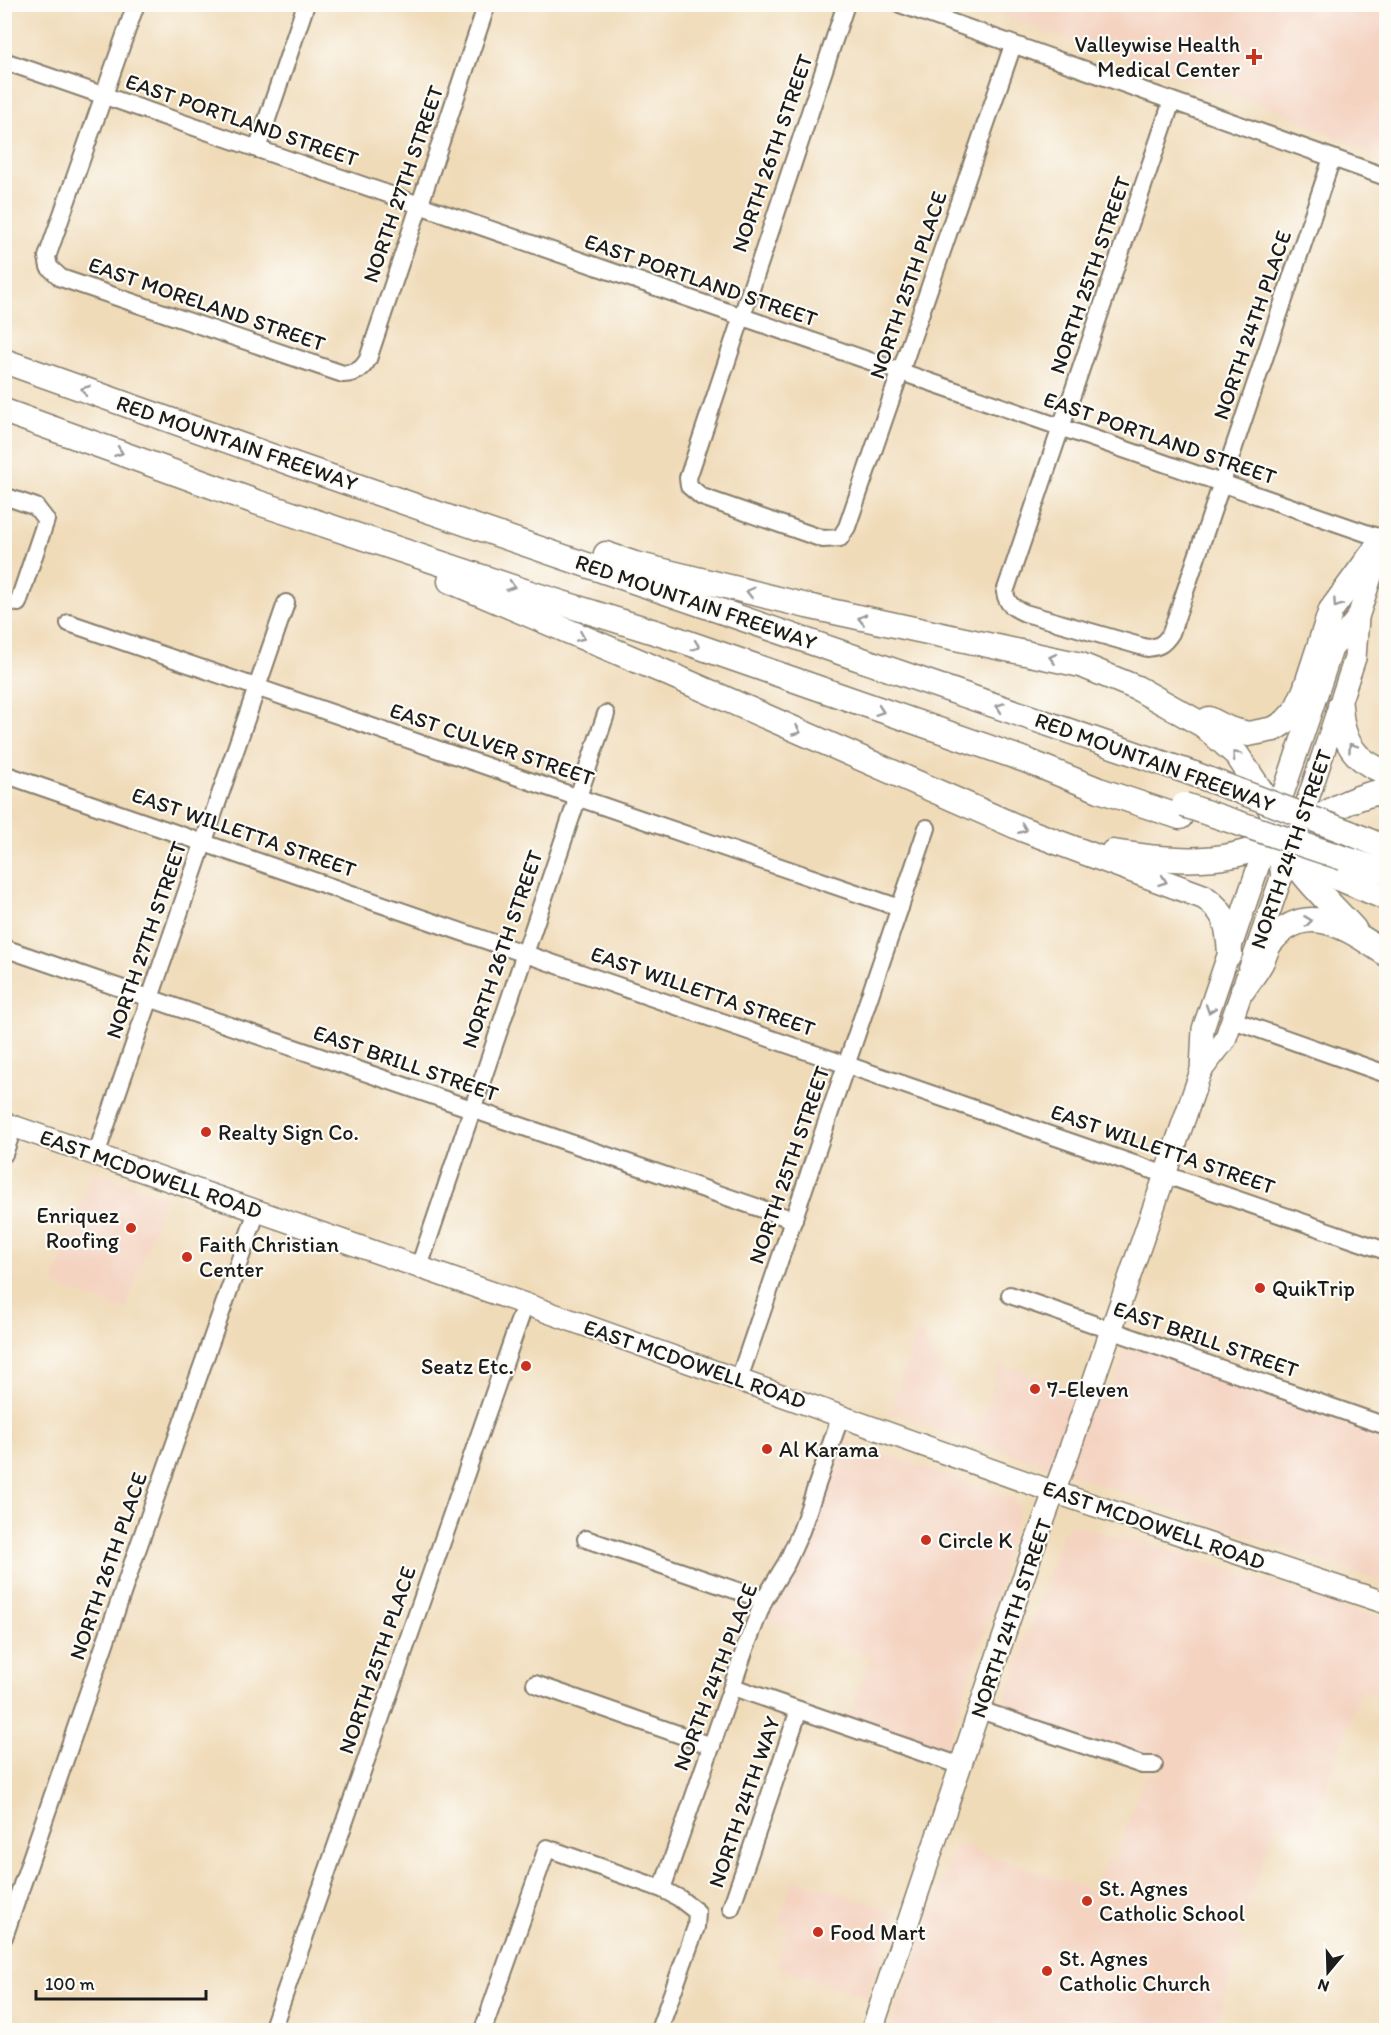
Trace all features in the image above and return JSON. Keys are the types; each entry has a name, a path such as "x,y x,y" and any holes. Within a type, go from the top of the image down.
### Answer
{"highway":[{"name":"RED MOUNTAIN FREEWAY","path":"4,361 1194,774 1350,832 1386,848"},
{"name":"RED MOUNTAIN FREEWAY","path":"4,411 256,502 680,640 1025,760 1099,790 1182,811 1283,841 1340,868"},
{"path":"299,465 329,466 442,500 635,564 819,609 1062,660 1137,688 1239,732 1262,733 1279,726 1296,710 1332,610 1385,534"},
{"path":"256,502 362,549 441,577 669,674 1012,825 1204,897 1216,905 1224,915 1230,954"},
{"path":"1137,688 1203,725 1237,755 1265,797 1283,841 1317,888 1359,936"},
{"path":"1340,706 1341,723 1350,746 1364,762 1386,772"},
{"path":"1069,846 1154,858 1202,860 1247,852 1283,841 1346,803 1386,791"},
{"path":"1182,811 1386,885"},
{"path":"1350,832 1386,838"},
{"path":"1340,868 1386,872"},
{"path":"1340,868 1386,898"},
{"path":"1243,990 1261,963 1270,942 1296,923 1316,919 1327,921 1359,936 1386,954"}],"main road":[{"name":"NORTH 24TH STREET","path":"872,2031 1054,1492 1201,1071 1203,1029 1230,954 1283,841 1340,706 1355,658 1358,617 1385,534"},
{"name":"NORTH 24TH STREET","path":"1201,1071 1225,1040 1243,990 1332,649 1358,617"},
{"name":"EAST MCDOWELL ROAD","path":"9,1125 842,1415 1054,1492 1386,1603"}],"street":[{"path":"103,95 110,82 136,4"},
{"path":"257,149 306,4"},
{"name":"NORTH 27TH STREET","path":"355,373 363,368 368,359 487,4"},
{"name":"NORTH 26TH STREET","path":"840,537 823,539 812,536 702,497 689,486 689,473 846,4"},
{"path":"900,4 1386,177"},
{"name":"NORTH 25TH PLACE","path":"840,537 847,527 902,372 1013,45"},
{"name":"EAST PORTLAND STREET","path":"4,61 1221,483 1385,534"},
{"name":"EAST MORELAND STREET","path":"103,95 47,256 49,267 61,278 333,372 355,373"},
{"name":"NORTH 25TH STREET","path":"1165,642 1157,647 1147,648 1025,613 1011,607 1006,600 1005,592 1172,101"},
{"name":"NORTH 24TH PLACE","path":"1165,642 1171,633 1332,158"},
{"path":"4,496 36,507 46,520 18,603"},
{"name":"NORTH 27TH STREET","path":"96,1155 286,603"},
{"name":"EAST CULVER STREET","path":"69,623 900,908"},
{"name":"NORTH 26TH STREET","path":"419,1268 606,714"},
{"name":"EAST WILLETTA STREET","path":"4,774 1166,1173 1386,1251"},
{"name":"NORTH 25TH STREET","path":"739,1379 927,828"},
{"name":"EAST BRILL STREET","path":"4,948 794,1220"},
{"path":"1233,1020 1386,1074"},
{"path":"4,1155 9,1125"},
{"name":"NORTH 26TH PLACE","path":"4,1937 257,1211"},
{"name":"EAST BRILL STREET","path":"1010,1295 1386,1426"},
{"name":"NORTH 25TH PLACE","path":"272,2031 525,1304"},
{"name":"NORTH 24TH PLACE","path":"662,1889 764,1600 787,1562 801,1531 842,1415"},
{"path":"586,1539 764,1600"},
{"path":"535,1684 712,1746"},
{"path":"733,1687 961,1766"},
{"name":"NORTH 24TH WAY","path":"731,1908 799,1710"},
{"path":"980,1710 1142,1764 1154,1765"},
{"path":"483,2031 547,1848 662,1889 679,1898 697,1912 696,1927 659,2031"}],"shaded area":[{"name":"Valleywise Health Medical Center","path":"968,5 1386,5 1386,159 1275,109"},
{"path":"92,1171 165,1196 125,1310 53,1285"},
{"path":"919,1326 966,1415 982,1421 1000,1364 1107,1401 1127,1343 1386,1440 1386,1583 890,1412"},
{"path":"848,1441 1011,1498 1018,1505 1018,1516 1004,1556 1002,1578 948,1744 944,1748 933,1747 848,1718 870,1656 765,1620 839,1445"},
{"path":"1075,1525 1120,1539 1143,1541 1386,1620 1386,1697 1361,1689 1309,1835 1276,1823 1238,1935 1243,1940 1213,2030 889,2030 955,1844 1094,1891 1105,1861 1115,1858 1146,1773 1158,1776 1166,1768 1166,1759 1159,1753 1154,1752 1142,1757 1007,1711 1005,1706 1062,1534 1067,1527"},
{"path":"794,1878 896,1912 867,1997 775,1966 788,1927 778,1923"}],"place":[{"name":"Valleywise Health Medical Center","path":"1254,57"},
{"name":"Realty Sign Co.","path":"206,1132"},
{"name":"Enriquez Roofing","path":"131,1228"},
{"name":"Faith Christian Center","path":"187,1257"},
{"name":"QuikTrip","path":"1260,1288"},
{"name":"Seatz Etc.","path":"526,1366"},
{"name":"7-Eleven","path":"1035,1389"},
{"name":"Al Karama","path":"767,1449"},
{"name":"Circle K","path":"926,1540"},
{"name":"St. Agnes Catholic School","path":"1087,1901"},
{"name":"Food Mart","path":"818,1932"},
{"name":"St. Agnes Catholic Church","path":"1047,1971"}]}
